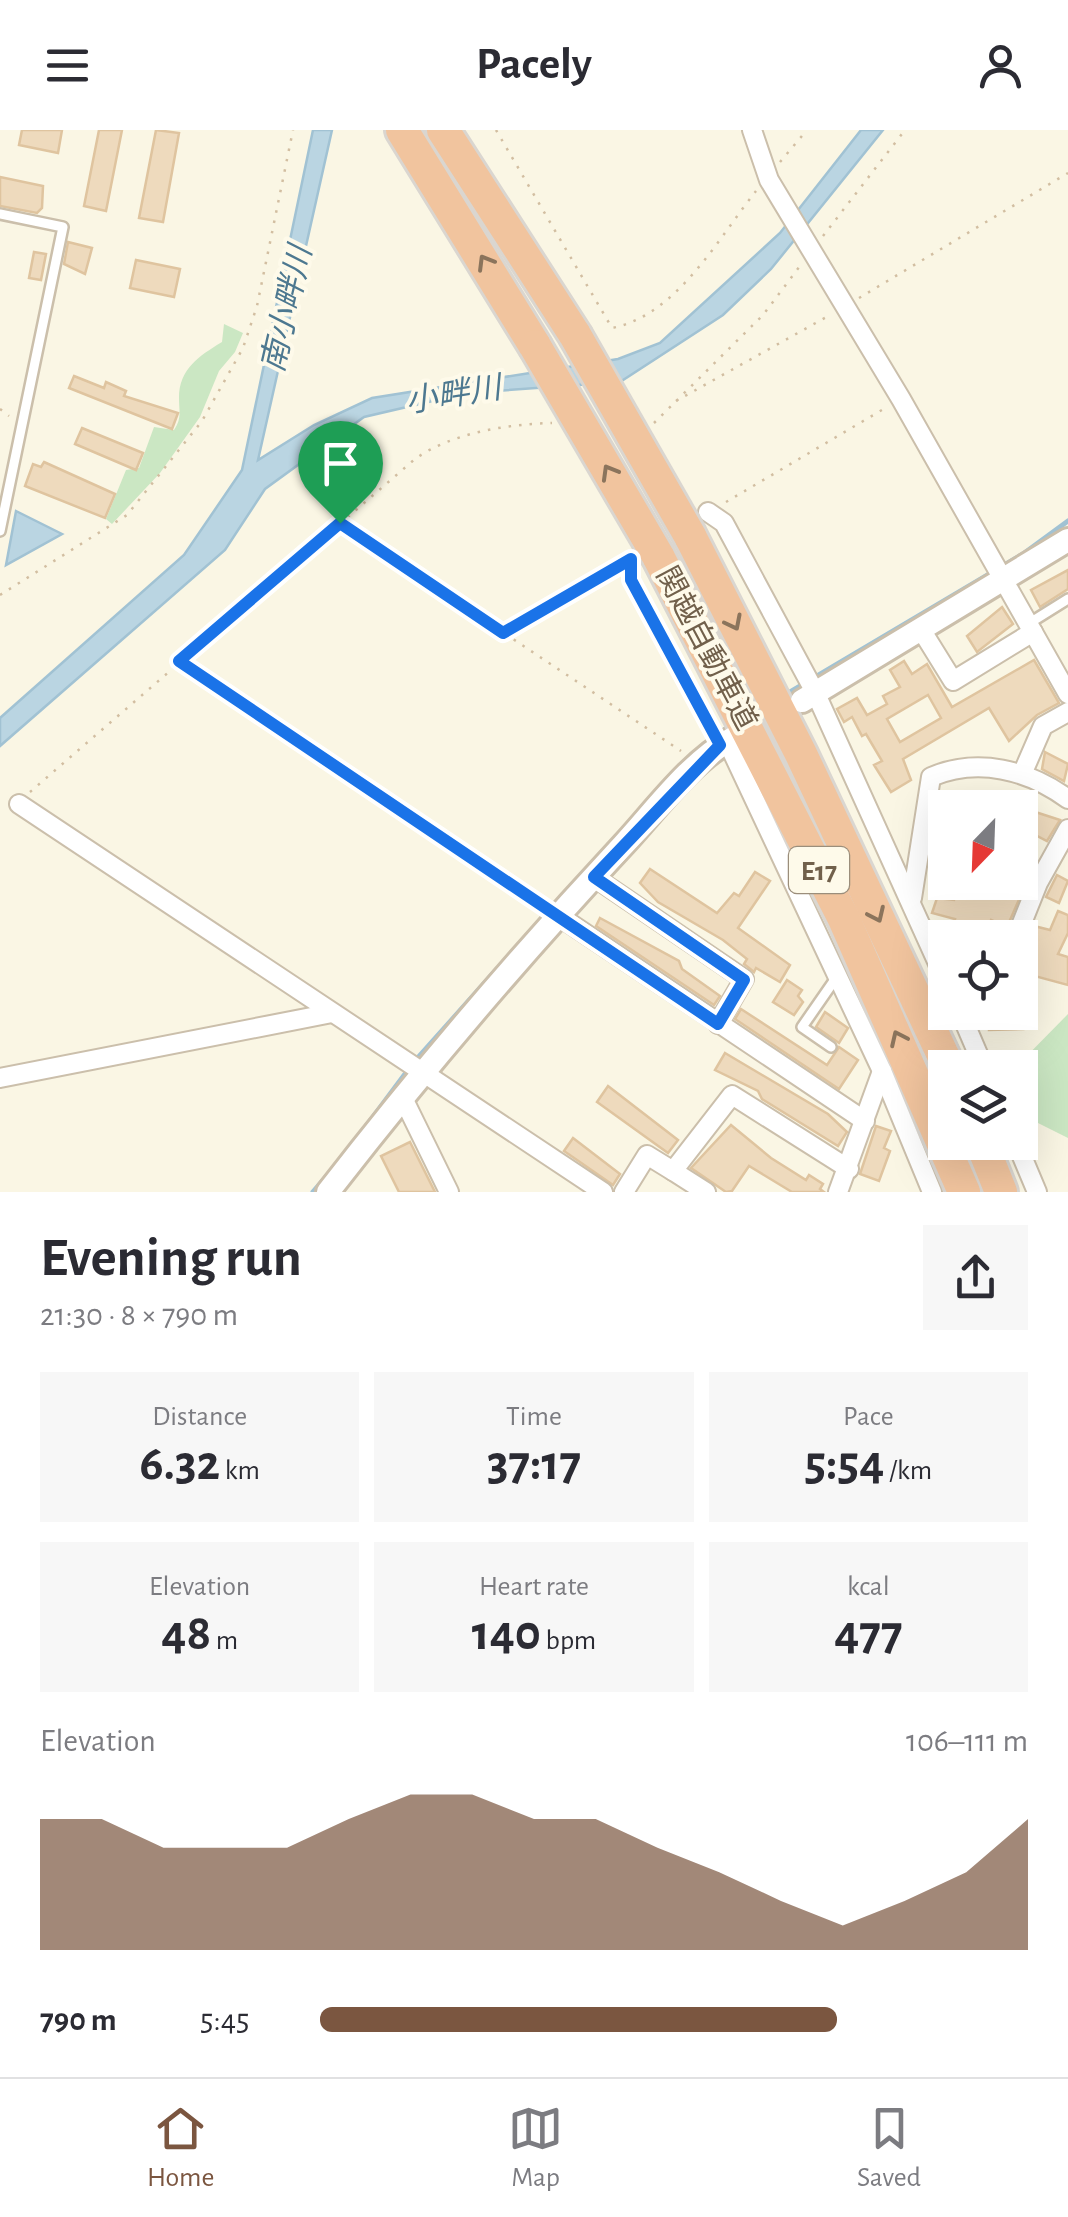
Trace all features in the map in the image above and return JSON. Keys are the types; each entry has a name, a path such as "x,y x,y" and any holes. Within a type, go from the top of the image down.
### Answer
{"highway":[{"name":"関越自動車道","path":"402,130 535,346 640,556 844,919 964,1192"},
{"name":"関越自動車道","path":"443,130 699,524 940,1050"},
{"path":"988,1160 1001,1192"}],"street":[{"path":"752,130 769,178 902,399 1068,694"},
{"path":"699,524 724,523 928,933"},
{"path":"809,698 922,631 1000,573 1068,540"},
{"path":"922,631 954,681 1031,628"},
{"path":"1023,772 1043,726 1068,712"},
{"path":"328,1192 422,1072 559,916 699,763 727,742 882,1072 932,1192"},
{"path":"912,898 931,778 968,768 1023,772 1068,799"},
{"path":"19,804 602,1192"},
{"path":"1023,920 1038,882 1068,830"},
{"path":"594,877 744,980 718,1024"},
{"path":"559,916 865,1122"},
{"path":"0,1078 332,1012"},
{"path":"838,1192 882,1072"},
{"path":"402,1096 449,1192"},
{"path":"673,1171 732,1096 849,1169"},
{"path":"624,1192 647,1155 706,1192"},
{"path":"1024,1160 1037,1192"}],"lane":[{"path":"0,214 63,227 0,530"},
{"path":"1031,628 1068,599"},
{"path":"832,1046 802,1027 838,976"}],"path":[{"path":"0,595 127,515 202,421 242,348 257,306 293,130"},
{"path":"496,130 612,328 648,316 672,296 807,130"},
{"path":"660,432 653,420 762,315 905,130"},
{"path":"670,403 844,307 1068,173"},
{"path":"699,524 902,399"},
{"path":"19,804 179,661 427,450 486,432 552,423"},
{"path":"340,523 699,763"},
{"path":"503,633 640,556"},
{"path":"640,556 631,580 727,742"},
{"path":"179,661 559,916"}],"green space":[{"path":"224,324 243,333 235,352 219,371 200,417 160,473 112,524 106,519 126,470 139,468 154,427 174,430 179,418 182,379 198,358 222,342"},
{"path":"1068,1014 1068,1138 1038,1123 1038,1050 1033,1050"}],"water":[{"path":"313,130 332,130 258,460 314,425 372,398 618,359 660,343 780,233 861,130 883,130 771,269 723,315 620,382 467,393 364,417 265,489 225,550 0,746 0,718 184,555 242,470"},
{"path":"16,511 62,534 6,565"}],"building":[{"path":"22,130 62,130 58,153 19,145"},
{"path":"99,130 122,130 106,211 84,206"},
{"path":"156,130 179,133 163,222 139,218"},
{"path":"0,177 43,186 42,208 37,213 0,206"},
{"path":"68,242 92,248 85,274 64,264"},
{"path":"34,252 46,254 41,280 29,278"},
{"path":"136,260 180,269 174,297 130,288"},
{"path":"74,376 104,388 106,382 126,391 124,396 178,413 172,429 69,388"},
{"path":"82,428 143,453 136,470 75,444"},
{"path":"44,462 115,494 105,518 25,486 33,464 41,467"},
{"path":"1068,570 1068,589 1040,607 1031,590"},
{"path":"1002,607 1013,624 977,652 967,636"},
{"path":"1034,660 1059,703 1037,715 1009,741 989,708 903,759 911,780 891,792 874,765 882,761 866,734 862,736 852,717 844,722 837,709 857,698 867,715 887,704 883,696 900,687 890,670 904,661 912,674 927,664 952,707","holes":["928,695 941,718 900,742 887,719"]},
{"path":"1045,752 1068,764 1064,781 1042,769"},
{"path":"1038,813 1060,820 1047,841 1038,836"},
{"path":"650,869 717,913 734,893 739,896 755,872 770,881 738,928 790,965 780,982 756,968 754,972 744,964 747,959 723,940 658,902 640,883"},
{"path":"1057,875 1068,881 1059,903 1046,897"},
{"path":"936,900 1019,900 1010,920 955,920 932,913"},
{"path":"1058,911 1068,915 1068,933 1058,954 1068,957 1068,985 1038,977 1038,927 1050,930"},
{"path":"600,918 679,961 682,969 720,996 714,1005 596,926"},
{"path":"787,980 802,990 798,996 803,1002 794,1015 773,1002"},
{"path":"741,1009 827,1065 839,1047 858,1060 839,1089 735,1019"},
{"path":"825,1012 848,1028 839,1043 816,1027"},
{"path":"725,1053 828,1114 847,1132 838,1146 762,1099 758,1091 715,1070"},
{"path":"608,1086 678,1140 668,1153 597,1102"},
{"path":"731,1125 771,1158 806,1180 809,1175 823,1184 820,1189 824,1192 792,1192 749,1166 732,1191 726,1192 691,1168"},
{"path":"876,1126 891,1131 884,1148 890,1151 879,1181 860,1174"},
{"path":"573,1138 620,1174 613,1185 564,1151"},
{"path":"410,1142 435,1192 399,1192 381,1156"}],"waterway":[{"path":"785,695 1023,554 1068,521"},
{"path":"701,747 732,724"},
{"path":"415,1061 497,969"},
{"path":"364,1129 408,1070"},
{"path":"313,1192 326,1177"}],"route":[{"path":"340,523 503,633 631,559 631,580 720,745 594,877 744,980 718,1024 179,661 340,523"}],"water label":[{"name":"南小畔川","path":"286,309"},
{"name":"小畔川","path":"453,394"}]}
